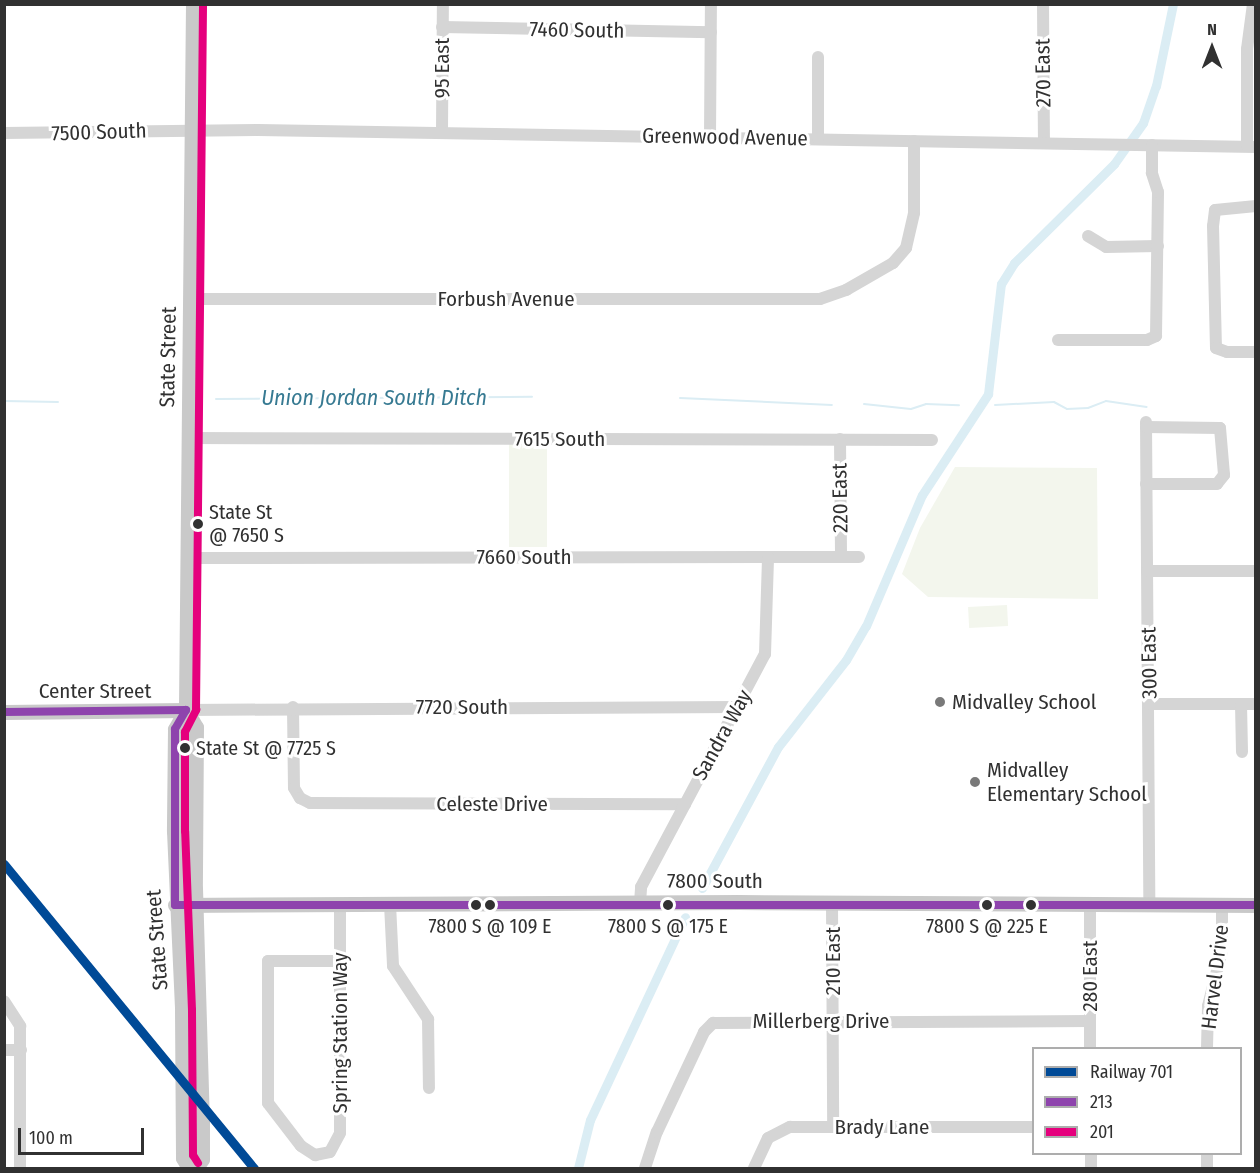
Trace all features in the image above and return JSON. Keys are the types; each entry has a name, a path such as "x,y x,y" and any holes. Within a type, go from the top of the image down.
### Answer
{"main road":[{"name":"State Street","path":"189,1168 183,1158 182,1010 175,905 175,729 186,710 194,4"},
{"name":"State Street","path":"186,710 196,727 196,904 202,1122 202,1159 196,1168"},
{"name":"Center Street","path":"4,712 186,710"},
{"name":"7800 South","path":"175,905 832,902 1256,905"}],"street":[{"name":"95 East","path":"442,4 442,132"},
{"path":"710,137 711,4"},
{"name":"270 East","path":"1042,4 1044,142"},
{"path":"1251,147 1247,49 1253,4"},
{"name":"7460 South","path":"442,27 711,32"},
{"path":"818,57 818,139"},
{"name":"Greenwood Avenue","path":"194,129 1251,147"},
{"name":"7500 South","path":"4,133 194,129"},
{"name":"Forbush Avenue","path":"191,299 820,299 846,290 893,263 906,248 913,222 914,141"},
{"path":"1058,340 1154,338 1158,325 1158,192 1152,173 1148,145"},
{"path":"1256,206 1215,210 1216,348 1227,352 1256,352"},
{"path":"1088,237 1106,247 1158,246"},
{"name":"300 East","path":"1146,484 1217,484 1224,475 1220,428 1146,424 1146,484 1149,704 1149,904"},
{"name":"7615 South","path":"188,438 932,440"},
{"name":"220 East","path":"840,439 841,557"},
{"name":"Sandra Way","path":"640,903 641,887 759,668 768,640 768,557"},
{"name":"7660 South","path":"188,558 859,557"},
{"path":"1147,571 1256,571"},
{"path":"1149,704 1256,704"},
{"path":"1241,704 1242,752"},
{"name":"7720 South","path":"186,710 293,707 738,707"},
{"name":"Celeste Drive","path":"293,707 294,788 300,798 316,803 685,804"},
{"name":"210 East","path":"832,902 833,1127"},
{"name":"Spring Station Way","path":"340,904 340,961 340,1134 335,1147 323,1155 315,1155 301,1146 268,1104 268,962 340,961"},
{"path":"390,904 393,966 428,1019 429,1088"},
{"name":"280 East","path":"1090,904 1090,1047"},
{"name":"Harvel Drive","path":"1207,1047 1208,1006 1222,951 1222,905"},
{"path":"4,1001 19,1020 20,1168"},
{"name":"Millerberg Drive","path":"645,1168 657,1132 708,1027 726,1021 1090,1021"},
{"path":"4,1050 21,1050"},
{"name":"Brady Lane","path":"754,1168 774,1132 790,1127 1032,1127"}],"shaded area":[{"path":"509,443 547,443 547,547 509,547"},
{"path":"955,467 1097,468 1098,599 928,597 902,574 920,528"},
{"path":"1007,605 1008,626 969,628 968,607"}],"waterway":[{"path":"702,888 778,747 846,660 866,626 922,495 988,394 1001,284 1014,263 1114,164 1143,123 1156,86 1173,4"},
{"name":"Union Jordan South Ditch","path":"216,399 532,397"},
{"name":"Union Jordan South Ditch","path":"680,398 832,405"},
{"name":"Union Jordan South Ditch","path":"4,401 58,402"},
{"name":"Union Jordan South Ditch","path":"995,405 1054,402 1067,409 1088,408 1106,401 1147,407"},
{"name":"Union Jordan South Ditch","path":"864,404 911,409 926,404 959,405"},
{"path":"578,1168 590,1120 685,917"}],"rail line":[{"name":"701","path":"4,864 254,1168"}],"transit line":[{"name":"201","path":"198,1163 193,1155 192,1010 185,831 185,732 196,710 203,4"},
{"name":"213","path":"4,712 186,710"},
{"name":"213","path":"175,905 175,729 186,710"},
{"name":"213","path":"175,905 1256,905"}],"place":[{"name":"State St @ 7650 S","path":"198,524"},
{"name":"Midvalley School","path":"940,702"},
{"name":"State St @ 7725 S","path":"185,748"},
{"name":"Midvalley Elementary School","path":"975,782"},
{"name":"7800 S @ 109 E","path":"490,905"},
{"name":"7800 S @ 175 E","path":"668,905"},
{"name":"7800 S @ 225 E","path":"987,905"}]}
